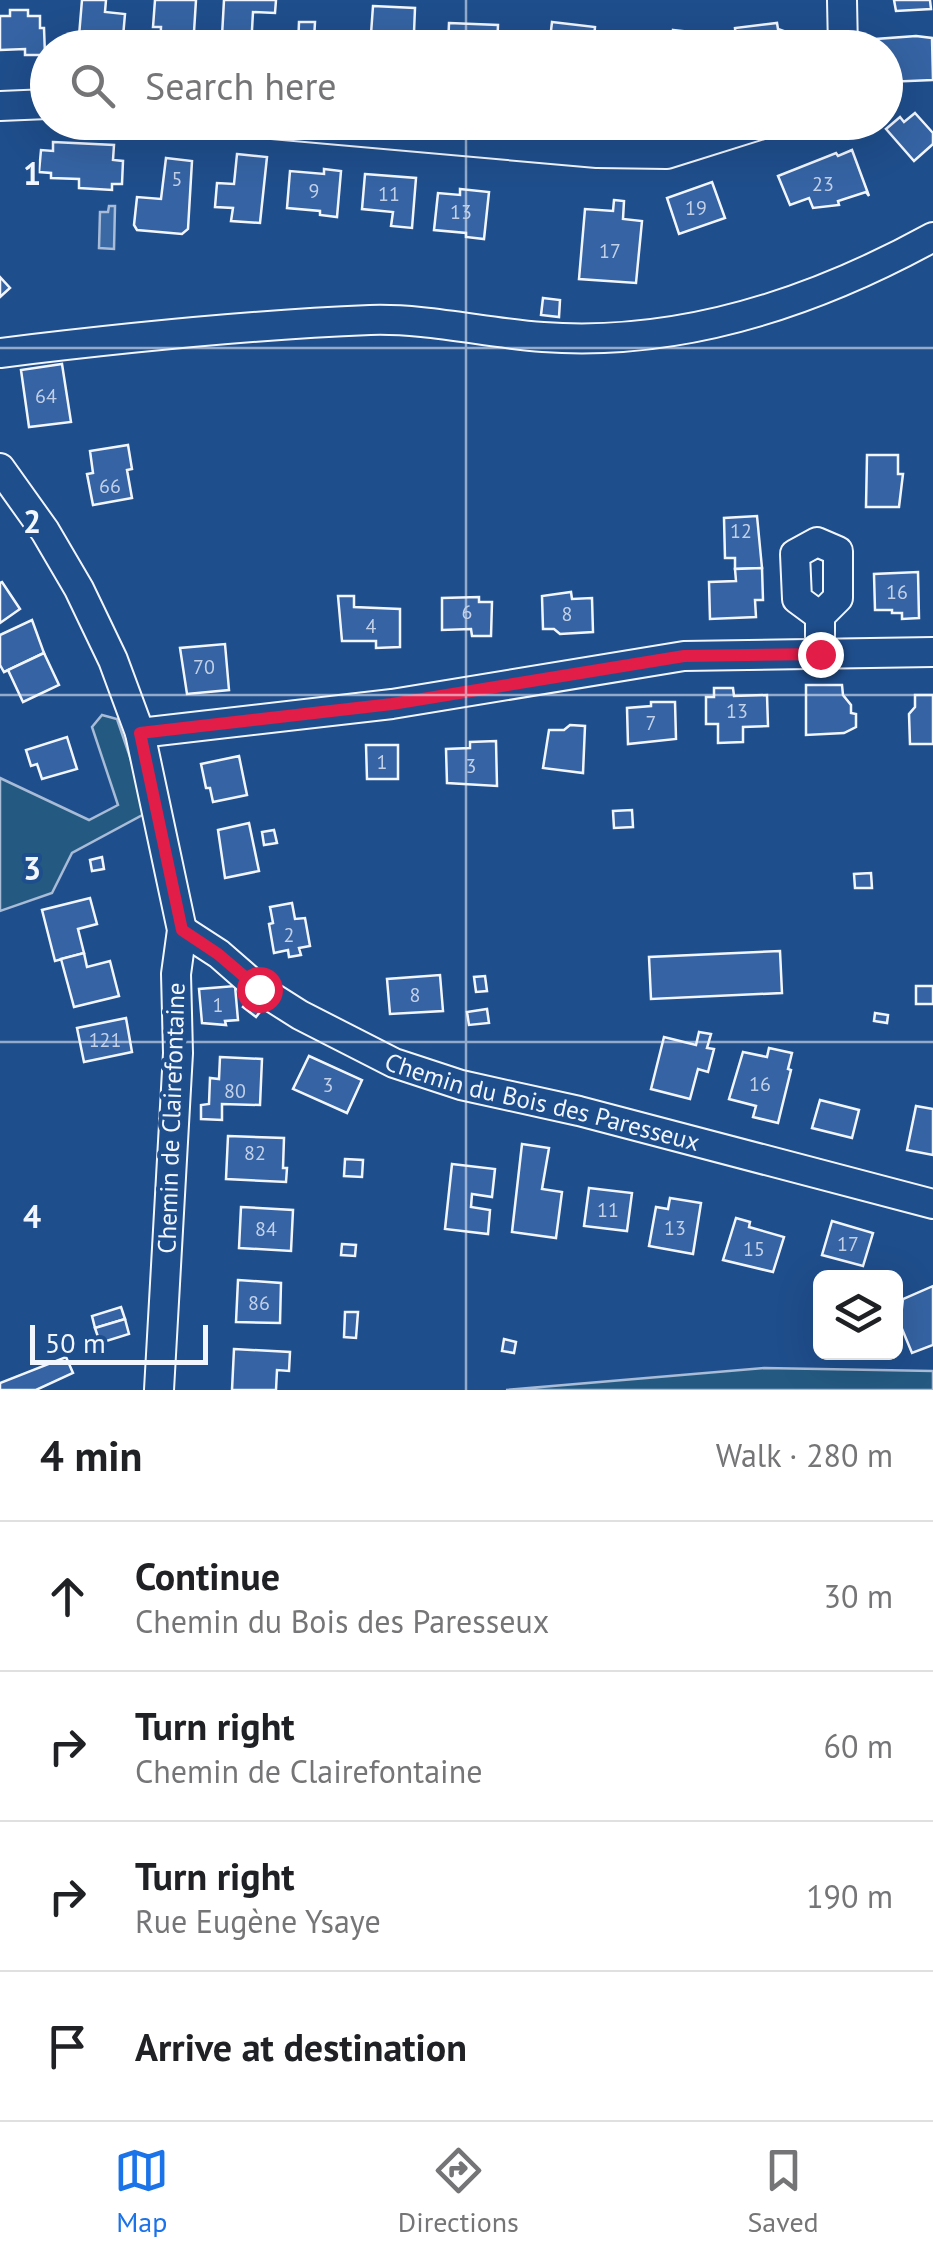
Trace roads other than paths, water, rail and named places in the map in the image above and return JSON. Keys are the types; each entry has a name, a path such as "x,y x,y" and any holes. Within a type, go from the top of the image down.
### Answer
{"street":[{"path":"842,0 843,30"},
{"path":"0,106 30,105"},
{"path":"458,140 667,154 712,140"},
{"path":"0,353 374,320 547,337 664,334 762,313 830,289 933,237"},
{"name":"Chemin de Clairefontaine","path":"0,468 79,588 113,660 140,733 182,930 176,974 178,1054 159,1390"},
{"path":"820,616 820,654"},
{"path":"140,733 392,704 684,656 933,652"},
{"name":"Chemin du Bois des Paresseux","path":"182,930 300,1015 394,1063 462,1085 598,1116 933,1204"}]}
